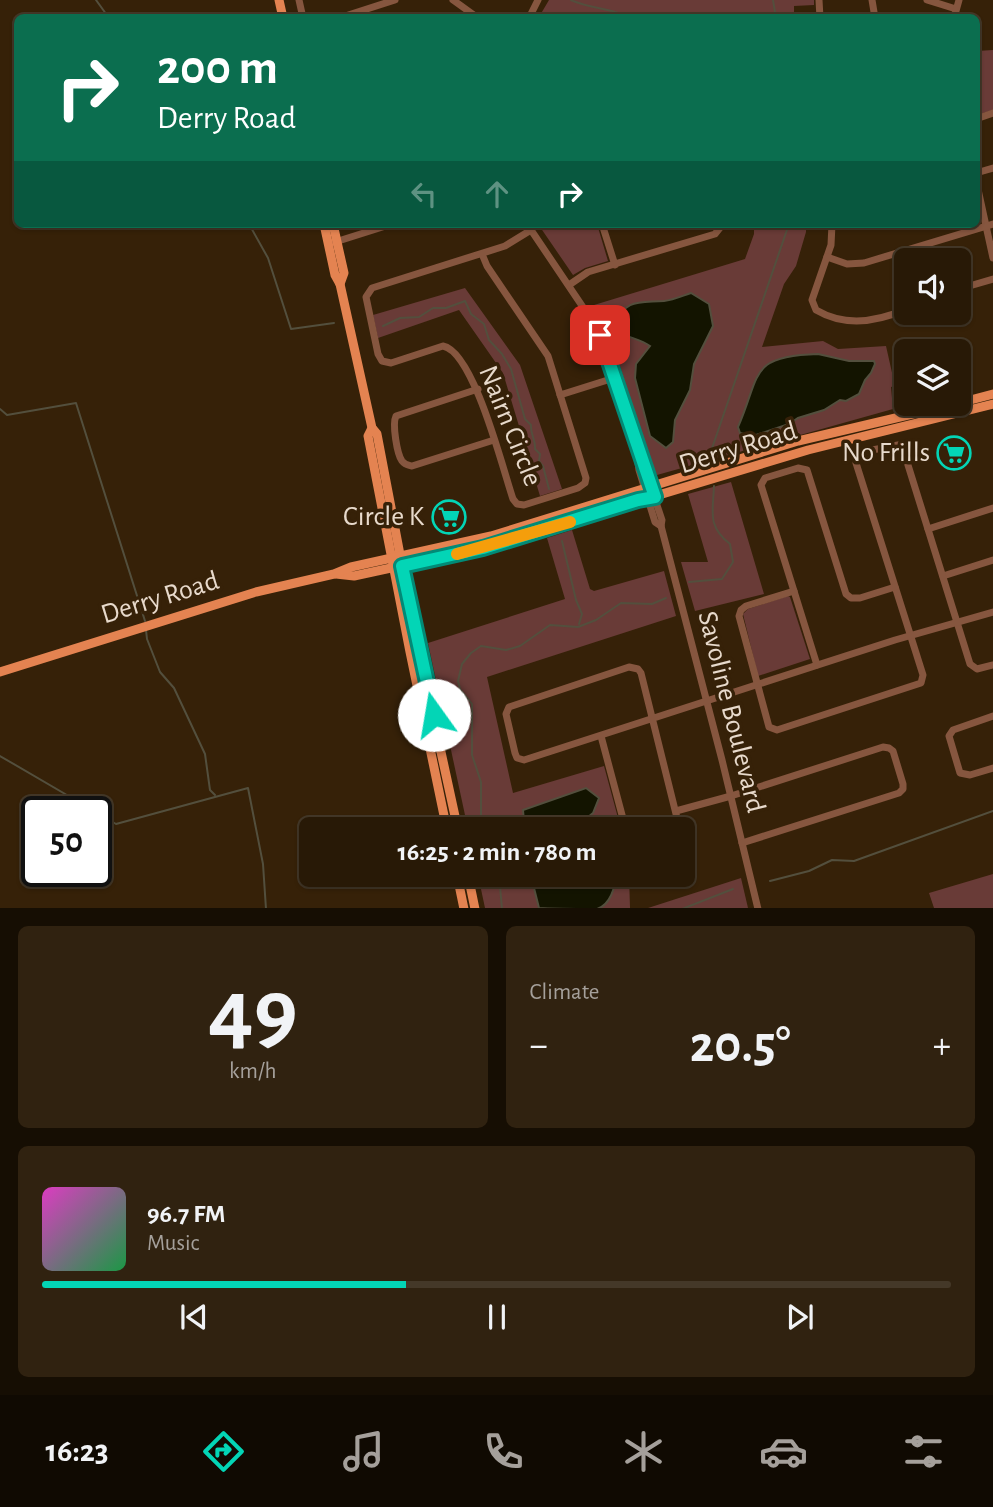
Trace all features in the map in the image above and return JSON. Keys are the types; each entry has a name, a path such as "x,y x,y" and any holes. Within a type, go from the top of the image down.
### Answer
{"main road":[{"path":"326,228 332,243"},
{"path":"333,228 335,275 341,284 372,428 377,435 397,562 445,817"},
{"name":"Derry Road","path":"971,400 993,394"},
{"name":"Derry Road","path":"0,671 256,592 334,574 351,567 397,562 808,450 993,404"},
{"name":"Derry Road","path":"650,493 799,441 906,416"},
{"path":"397,562 455,817"},
{"path":"460,887 464,908"},
{"path":"471,887 475,908"}],"street":[{"path":"351,14 395,0"},
{"path":"453,0 470,14"},
{"path":"928,0 955,13 959,0"},
{"path":"980,193 990,225 993,258"},
{"path":"827,257 847,264 860,264 990,225"},
{"path":"332,243 379,228"},
{"name":"Nairn Circle","path":"482,254 487,266 545,350 586,478 582,486 524,505 517,504 513,499 478,389 451,349 447,346 391,363 382,361 378,354 366,297 372,288 510,244 528,228"},
{"name":"Savoline Boulevard","path":"530,228 597,328 614,378 650,493 655,522 661,526 679,590 758,908"},
{"path":"604,228 615,265"},
{"path":"569,285 589,272 715,234 720,228"},
{"path":"832,228 832,241 812,300 814,307 819,312 843,320 870,321 894,314"},
{"path":"971,285 993,279"},
{"path":"560,395 614,378"},
{"path":"478,389 397,416 394,424 400,458 405,464 412,466 494,440"},
{"path":"794,591 746,606 740,612 767,724 773,730 921,682 923,675 856,463 859,453 895,444 901,446 972,667 980,669 993,665"},
{"path":"817,665 761,485 766,477 801,467 808,471 848,596 856,599 895,587"},
{"path":"928,529 993,508"},
{"path":"943,576 993,560"},
{"path":"677,817 652,720 641,673 632,667 513,704 506,712 515,753 522,760 652,720 910,635 993,612"},
{"path":"993,716 953,730 949,736 960,772 970,775 993,768"},
{"path":"601,736 623,817"},
{"path":"676,811 886,747 893,751 903,784 903,789 898,794 742,843"}],"shaded area":[{"path":"549,0 814,0 814,5 794,6 794,14 541,14"},
{"path":"993,50 993,110 980,114 980,51"},
{"path":"541,228 598,228 608,261 573,275"},
{"path":"754,228 806,228 796,266 784,284 762,347 823,341 838,349 886,346 894,382 894,386 891,387 893,409 657,475 650,463 609,331 594,305 745,259"},
{"path":"465,288 520,365 562,489 540,496 503,373 459,310 378,338 373,315"},
{"path":"691,293 709,304 713,326 694,364 690,390 675,420 673,442 666,448 650,436 635,378 636,364 650,346 627,336 614,325 623,310 629,306"},
{"path":"818,354 849,361 874,361 875,364 859,394 846,401 840,400 824,410 753,436 740,433 738,427 760,372 779,359"},
{"path":"731,482 764,594 695,611 681,562 708,562 688,494"},
{"path":"572,530 590,589 594,591 664,571 676,616 487,677 513,793 604,766 618,817 465,817 428,643 565,599 547,538"},
{"path":"788,596 810,659 758,676 743,614 748,609"},
{"path":"586,788 599,798 593,813 588,817 524,817 523,810"},
{"path":"993,874 993,908 934,908 929,893"},
{"path":"741,878 748,908 648,908"},
{"path":"481,887 629,887 630,908 485,908"},
{"path":"534,887 614,887 609,900 600,908 539,908"}],"waterway":[{"path":"96,0 106,14"},
{"path":"571,0 621,14"},
{"path":"773,0 775,14"},
{"path":"251,228 268,258 291,329 334,323"},
{"path":"709,457 788,228"},
{"path":"383,326 400,318 419,317 433,308 446,308 465,301 471,314 484,324 489,340 511,369 525,419 531,425 535,449 540,454 539,461 549,489"},
{"path":"0,409 7,415 76,403 145,621"},
{"path":"689,582 722,579 733,562 730,544 718,531 713,518 714,486"},
{"path":"562,541 582,614 579,624"},
{"path":"481,817 481,782 472,755 472,704 460,689 458,681 462,664 471,653 481,646 506,650 520,646 550,625 578,627 596,620 621,603 652,604 666,598"},
{"path":"146,630 160,672 174,688 205,754 210,790 215,795"},
{"path":"0,756 69,796"},
{"path":"112,822 116,824 248,788 263,864 266,908"},
{"path":"770,881 809,871 832,860 854,861 993,811"},
{"path":"500,887 502,908"},
{"path":"685,908 733,889"}],"slow traffic":[{"path":"457,554 570,522"}],"place":[{"name":"No Frills","path":"954,453"},
{"name":"Circle K","path":"449,517"}],"route":[{"path":"434,715 402,566 483,548 655,497 600,335"}]}
